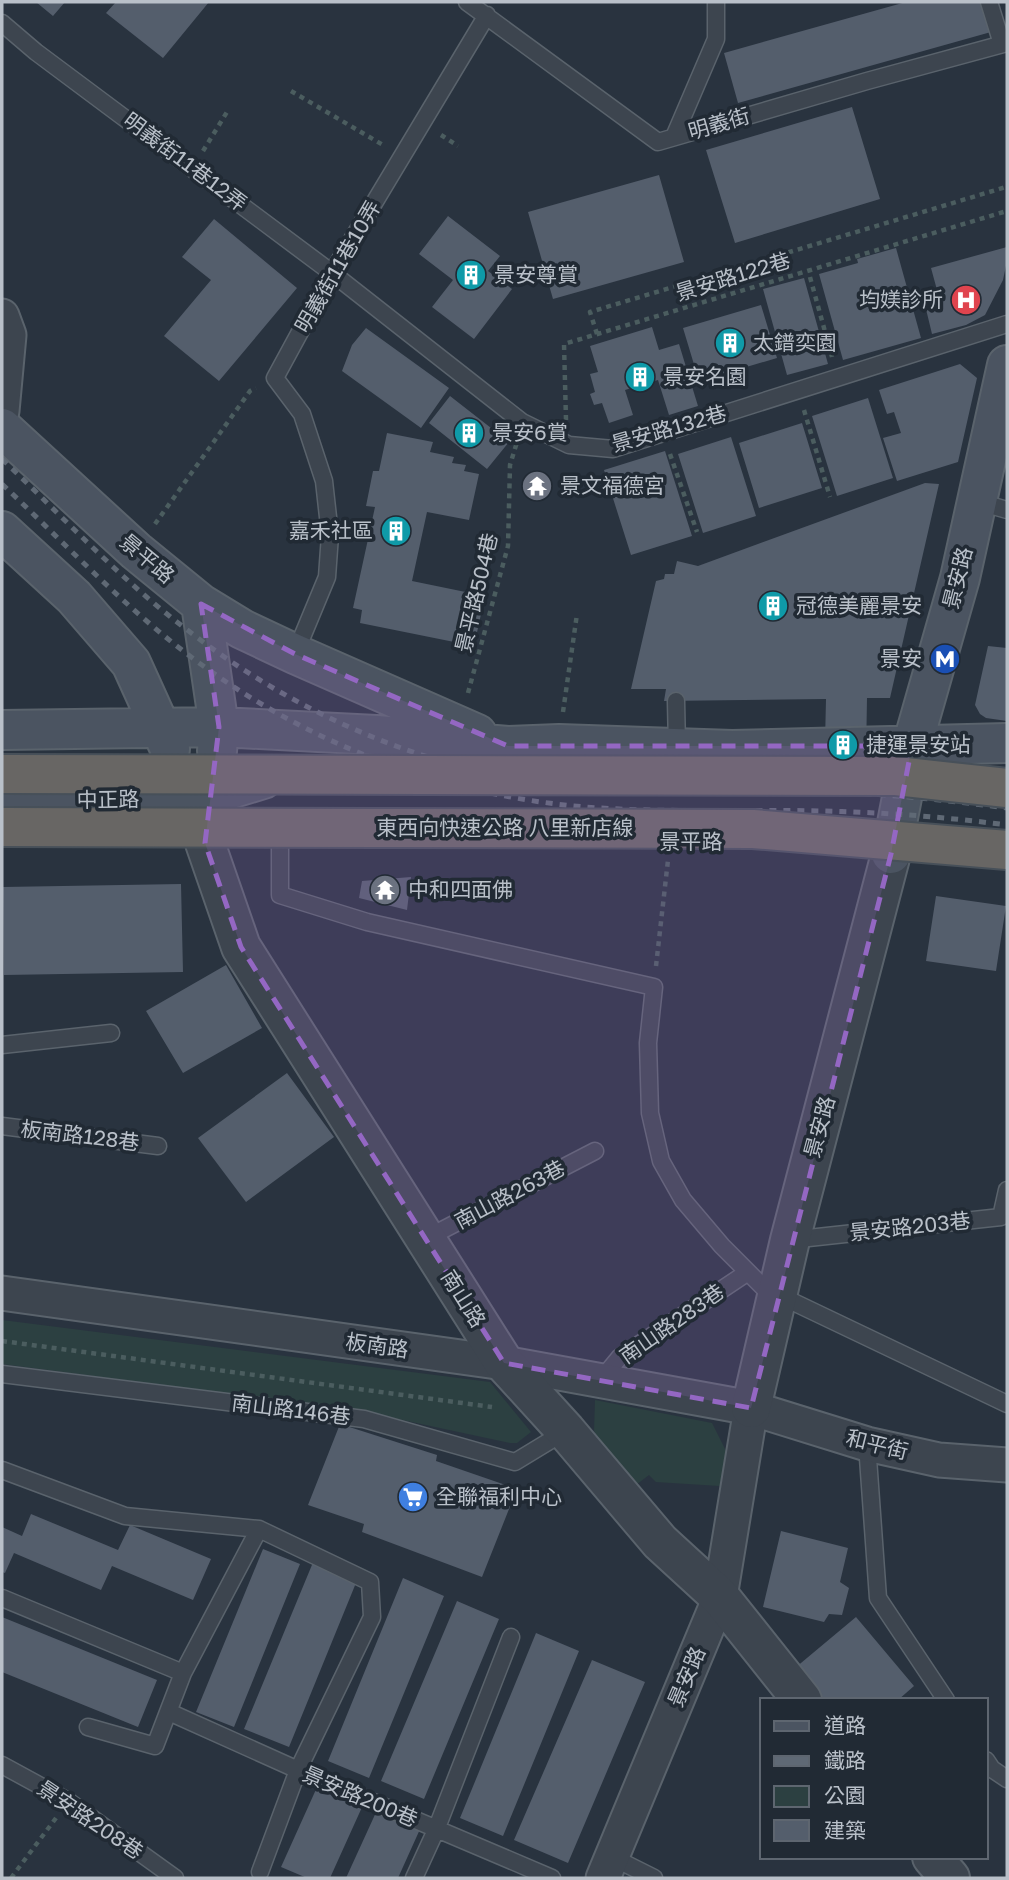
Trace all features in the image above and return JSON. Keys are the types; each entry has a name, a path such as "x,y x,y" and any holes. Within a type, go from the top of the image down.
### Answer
{"highway":[{"path":"2,774 1007,760"},
{"path":"904,761 1007,788"},
{"name":"東西向快速公路 八里新店線","path":"2,827 752,829 1007,850"}],"main road":[{"name":"景安路","path":"891,854 904,761 960,578 991,505 1007,365"},
{"name":"景平路","path":"2,428 136,551 201,604 242,629 295,654 508,746"},
{"path":"2,531 74,597 131,663 163,730 201,796"},
{"path":"201,604 219,727 201,796 205,843"},
{"path":"2,730 163,730 219,727 508,746 559,744 732,750 904,761 1007,743"},
{"name":"中正路","path":"2,801 201,796 398,737"},
{"path":"904,761 1007,802"},
{"name":"中正路","path":"201,796 367,842"},
{"name":"中正路","path":"2,842 205,843"},
{"name":"景平路","path":"205,843 742,842 1007,864"}],"street":[{"path":"2,316 9,335 2,411"},
{"name":"南山路","path":"205,843 241,947 504,1363 660,1542 720,1597 800,1698"},
{"name":"景安路","path":"607,1867 720,1597 751,1408 762,1283 790,1240 891,854"},
{"name":"板南路","path":"2,1293 504,1363 751,1408"},
{"name":"和平街","path":"751,1408 867,1444 939,1460 1007,1465"},
{"path":"934,1859 950,1878"}],"lane":[{"name":"明義街","path":"467,2 658,142 867,80 1005,44"},
{"path":"674,137 716,39 716,2"},
{"path":"989,2 1005,44"},
{"name":"明義街11巷10弄","path":"275,379 332,273 487,15"},
{"name":"明義街11巷12弄","path":"2,23 36,52 332,273"},
{"name":"景安路132巷","path":"332,273 522,422 569,445 613,449 1007,324"},
{"path":"275,379 302,414 324,481 330,535 327,577 295,654"},
{"path":"676,701 677,748"},
{"path":"281,842 281,895 367,922 654,987 648,1042 650,1113 661,1161 683,1200 762,1283 1007,1404"},
{"path":"2,1045 111,1033"},
{"name":"板南路128巷","path":"2,1126 158,1146"},
{"name":"南山路263巷","path":"425,1239 595,1151"},
{"name":"景安路203巷","path":"790,1240 1004,1216 1007,1190"},
{"name":"南山路283巷","path":"600,1381 618,1359 762,1283"},
{"name":"南山路146巷","path":"2,1374 364,1419 515,1462 566,1431"},
{"path":"867,1444 878,1598 945,1698"},
{"path":"2,1470 125,1516 258,1529 370,1582 372,1617 298,1770 260,1872"},
{"path":"88,1727 155,1746 183,1673 258,1529"},
{"path":"2,1598 183,1673"},
{"path":"414,1878 436,1830 511,1637"},
{"name":"景安路200巷","path":"169,1712 552,1878"},
{"path":"988,1763 1007,1779"},
{"name":"景安路208巷","path":"2,1765 68,1801 175,1878"},
{"path":"607,1867 654,1878"}],"path":[{"path":"291,91 402,156"},
{"path":"193,167 227,111"},
{"path":"597,334 590,313 1006,187"},
{"name":"景安路122巷","path":"569,445 565,414 564,344 1007,211"},
{"path":"810,277 837,378"},
{"path":"136,551 250,391 275,379"},
{"path":"798,391 830,497"},
{"name":"景平路504巷","path":"459,727 508,546 510,465 522,422"},
{"path":"663,433 697,532"},
{"path":"559,744 577,614"},
{"path":"654,987 670,842"},
{"path":"2,1341 492,1407"},
{"path":"11,1878 68,1801"}],"highlighted area":[{"path":"201,604 295,654 508,746 912,746 891,854 751,1408 504,1363 241,947 205,843 219,727"}],"green space":[{"path":"2,1320 490,1382 531,1432 517,1443 510,1443 365,1412 2,1364"},
{"path":"595,1400 712,1423 727,1453 720,1486 656,1482 649,1475 636,1485 594,1431"}],"building":[{"path":"36,2 65,2 53,16"},
{"path":"116,2 209,2 163,58 106,13"},
{"path":"906,2 982,2 991,32 738,103 724,53"},
{"path":"852,107 880,199 735,243 706,150"},
{"path":"659,175 684,262 553,299 528,212"},
{"name":"景安尊賞","path":"448,216 500,256 488,271 512,289 474,339 432,307 453,280 419,254"},
{"path":"214,219 297,288 219,381 164,336 211,280 182,257"},
{"path":"1007,247 1003,280 985,315 966,325 932,334 925,305 940,301 931,268"},
{"path":"896,248 921,338 843,360 819,274"},
{"path":"804,278 828,364 787,375 763,289"},
{"name":"太鐠奕園","path":"761,305 777,358 699,381 683,328"},
{"name":"景安名園","path":"652,327 659,350 679,344 698,406 669,415 658,380 625,390 633,415 609,423 602,403 594,405 590,394 595,392 590,374 598,372 590,346"},
{"path":"366,328 449,388 421,428 342,371 352,345"},
{"path":"960,364 977,378 958,462 897,481 883,438 901,433 894,412 887,414 879,390"},
{"name":"景安6賞","path":"450,396 509,442 487,469 429,423"},
{"path":"868,398 893,478 837,496 812,416"},
{"path":"802,423 822,488 759,508 739,443"},
{"name":"嘉禾社區","path":"387,433 433,442 430,452 454,457 452,463 466,465 464,471 479,474 469,520 427,512 412,581 485,596 474,646 360,623 362,610 353,608 375,507 366,506 373,471 379,471"},
{"path":"731,437 756,516 703,533 678,454"},
{"path":"665,451 692,536 631,555 604,470"},
{"name":"冠德美麗景安","path":"925,483 939,484 890,698 867,698 866,757 935,759 1007,768 1007,795 807,778 811,748 819,748 819,742 825,742 826,699 664,701 666,689 631,689 656,581 664,579 665,574 674,574 677,561 698,566"},
{"path":"988,646 1007,648 1007,721 986,718 975,705"},
{"name":"中和四面佛","path":"411,877 407,910 359,898 362,881"},
{"path":"181,884 183,972 4,975 3,887"},
{"path":"936,896 1006,906 996,971 926,961"},
{"path":"226,965 262,1028 183,1073 146,1011"},
{"path":"287,1073 334,1137 246,1202 198,1138"},
{"name":"全聯福利中心","path":"340,1424 437,1455 436,1461 517,1489 482,1577 362,1532 364,1524 308,1505"},
{"path":"31,1514 118,1550 130,1525 211,1559 193,1600 112,1566 101,1590 14,1553 5,1573 2,1572 2,1527 22,1536"},
{"path":"781,1531 848,1548 840,1582 849,1588 842,1615 829,1614 824,1622 763,1607"},
{"path":"263,1549 300,1564 234,1727 196,1712"},
{"path":"314,1560 358,1578 289,1747 244,1729"},
{"path":"403,1578 444,1596 369,1778 328,1761"},
{"path":"457,1601 499,1619 424,1799 381,1781"},
{"path":"2,1617 157,1680 138,1727 2,1672"},
{"path":"856,1617 914,1686 900,1698 819,1698 795,1668"},
{"path":"536,1633 579,1651 503,1836 460,1818"},
{"path":"592,1660 645,1682 568,1863 514,1840"},
{"path":"318,1785 363,1805 330,1878 307,1878 281,1867"},
{"path":"378,1808 421,1827 398,1878 346,1878"}],"railway":[{"path":"2,459 138,589 186,629 231,661 326,716 428,757 481,772 590,788 676,792 842,793 913,797 1007,808"},
{"path":"2,484 129,606 219,677 266,707 316,733 367,756 419,774 473,789 585,807 866,812 1007,825"}],"place":[{"name":"景安尊賞","path":"471,275"},
{"name":"均媄診所","path":"966,300"},
{"name":"太鐠奕園","path":"730,343"},
{"name":"景安名園","path":"640,377"},
{"name":"景安6賞","path":"469,433"},
{"name":"景文福德宮","path":"537,486"},
{"name":"嘉禾社區","path":"396,531"},
{"name":"冠德美麗景安","path":"773,606"},
{"name":"景安","path":"945,659"},
{"name":"捷運景安站","path":"843,745"},
{"name":"中和四面佛","path":"385,890"},
{"name":"全聯福利中心","path":"413,1497"}]}
